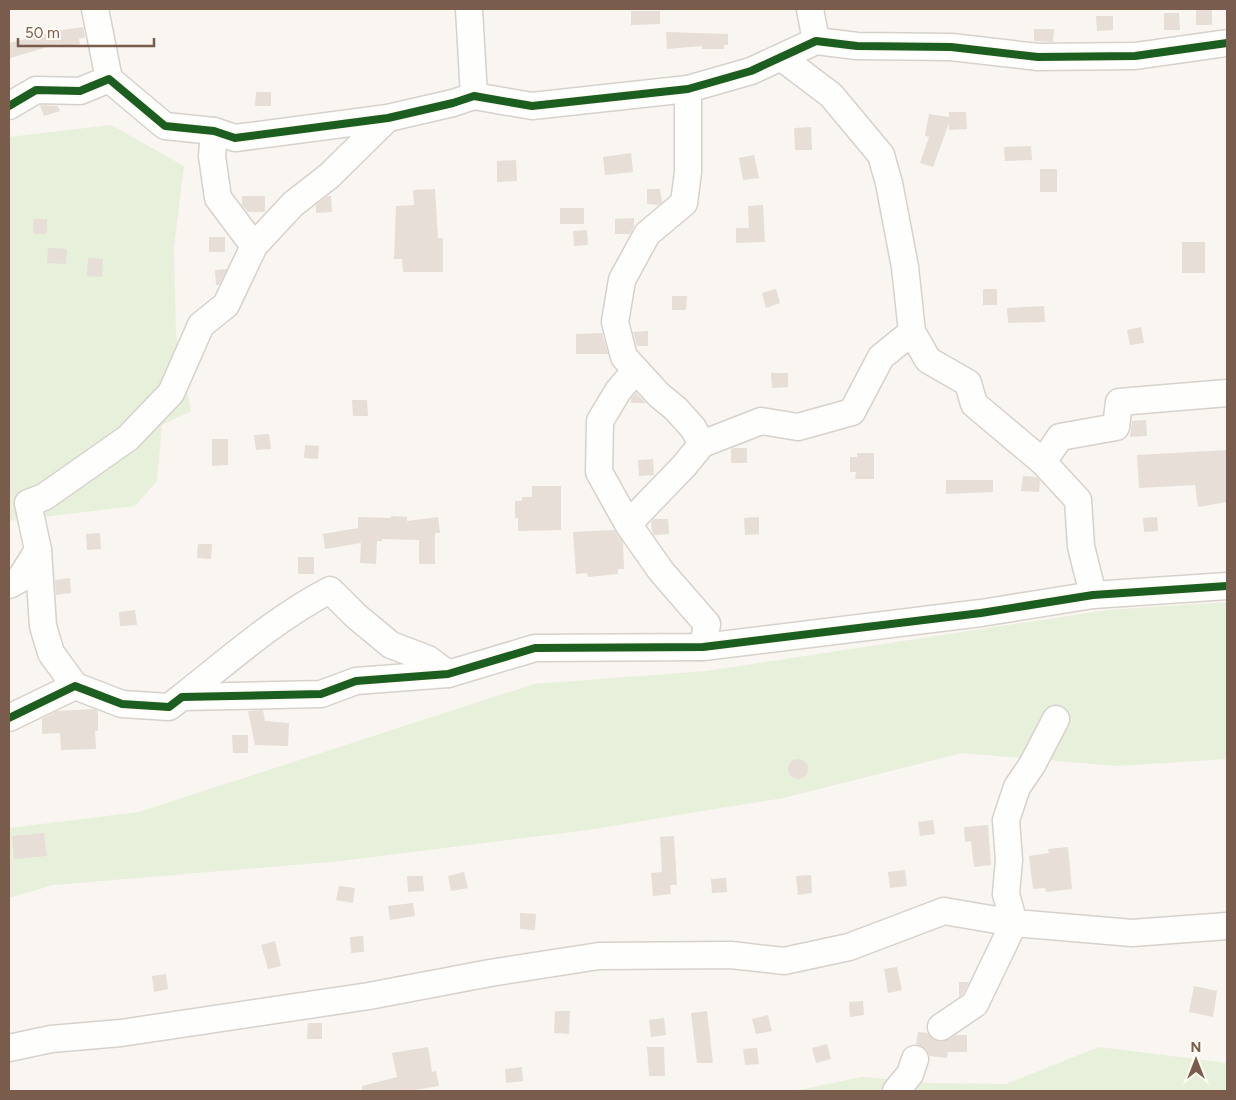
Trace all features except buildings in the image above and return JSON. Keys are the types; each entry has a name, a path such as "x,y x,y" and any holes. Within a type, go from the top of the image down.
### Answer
{"street":[{"path":"95,9 109,79 165,126 214,131 236,138 388,118 453,103 474,96 532,106 688,89 751,72 816,41 858,46 951,47 1038,57 1135,56 1227,43"},
{"path":"469,9 474,96"},
{"path":"810,9 816,41"},
{"path":"782,58 831,95 881,155 889,183 905,268 912,332 928,360 968,383 974,404 1043,462 1078,500 1081,546 1093,595"},
{"path":"9,106 36,90 80,91 109,79"},
{"path":"688,89 688,172 684,203 647,234 622,280 614,322 624,357 659,395 676,409 693,428 702,444"},
{"path":"388,118 329,176 293,204 254,246 226,306 201,325 171,393 128,438 44,497 28,503 38,550 43,626 51,653 75,686 122,704 169,707 276,622 310,600 330,590 356,616 391,645 428,659 448,674"},
{"path":"214,131 212,156 218,198 254,246"},
{"path":"628,524 684,466 702,444 761,421 798,427 852,412 881,357 912,332"},
{"path":"636,370 618,391 600,421 599,472 628,524 660,571 706,624 703,647"},
{"path":"1043,462 1060,437 1116,427 1119,402 1227,393"},
{"path":"9,584 20,579 38,550"},
{"path":"182,697 321,694 356,681 448,674 535,648 703,647 981,613 1093,595 1227,586"},
{"path":"9,718 75,686"},
{"path":"941,1027 975,1004 1014,923 1006,894 1009,860 1006,820 1017,787 1032,765 1056,719"},
{"path":"9,1048 51,1039 121,1033 369,996 490,973 598,956 731,955 784,961 849,947 944,911 1014,923 1132,933 1227,926"},
{"path":"896,1091 910,1074 915,1059"}],"green space":[{"path":"111,125 184,166 174,247 176,334 191,411 162,425 157,481 135,506 9,521 9,137"},
{"path":"1227,602 1227,759 1118,766 962,753 783,798 588,830 341,861 53,885 9,898 9,828 139,812 534,684 707,671 1107,610"},
{"path":"1099,1047 1227,1063 1227,1091 794,1091 862,1077 929,1083 1006,1084"}],"cycle path":[{"path":"9,106 36,90 80,91 109,79 165,126 214,131 235,138 388,118 453,103 474,96 532,106 688,89 751,71 816,41 857,46 951,47 1038,57 1135,56 1227,43"},
{"path":"9,718 75,686 122,704 169,707 182,697 321,694 356,681 448,674 535,648 703,647 981,613 1093,595 1227,586"}]}
